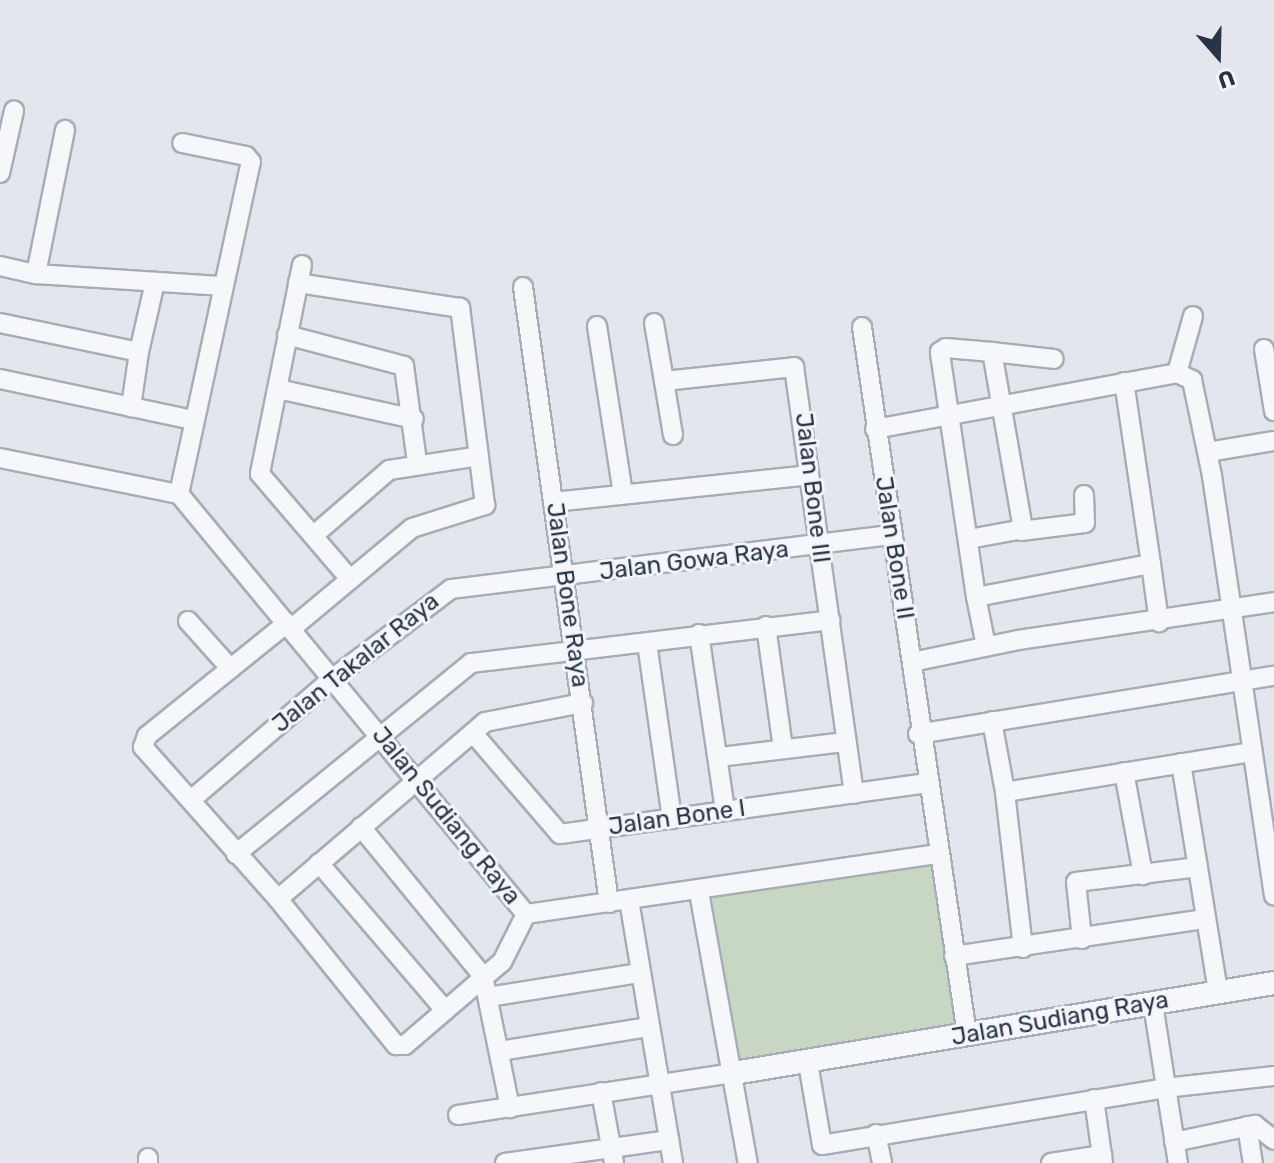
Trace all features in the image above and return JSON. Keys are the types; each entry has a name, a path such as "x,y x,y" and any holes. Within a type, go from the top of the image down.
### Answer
{"street":[{"path":"0,173 14,111"},
{"path":"36,274 65,130"},
{"path":"0,458 179,494 250,159 182,143"},
{"path":"0,266 36,274 224,286"},
{"path":"349,578 260,474 300,274 460,308 485,500 481,510 412,528 290,626 231,669 144,741 143,747 278,899 396,1045 405,1045 505,957 526,914"},
{"path":"131,407 139,352 155,282"},
{"name":"Jalan Bone Raya","path":"523,287 609,903"},
{"path":"1177,373 1193,316"},
{"path":"0,323 139,352"},
{"path":"654,323 673,435"},
{"path":"597,326 623,494"},
{"name":"Jalan Bone II","path":"862,327 912,662 918,734 967,1035"},
{"path":"287,335 400,364 407,373 417,462"},
{"path":"986,646 940,352 946,348 1054,359"},
{"path":"1264,349 1271,372 1274,411"},
{"path":"992,352 1004,409 1021,531"},
{"name":"Jalan Bone III","path":"664,381 794,367 854,794"},
{"path":"875,429 1004,409 1177,373 1197,388 1251,752 1269,821 1274,895"},
{"path":"0,379 193,420"},
{"path":"1124,382 1159,622"},
{"path":"278,389 414,419"},
{"path":"1208,452 1274,441"},
{"path":"314,535 389,470 417,462 479,456"},
{"path":"553,502 809,475"},
{"name":"Jalan Sudiang Raya","path":"179,494 526,914 699,892 938,854"},
{"path":"969,539 1085,523 1084,495"},
{"name":"Jalan Gowa Raya","path":"545,578 892,535"},
{"path":"976,597 1151,564"},
{"name":"Jalan Takalar Raya","path":"191,800 332,679 451,589 545,578"},
{"path":"912,662 986,646 1232,612 1274,602"},
{"path":"236,854 379,734 471,663 830,620"},
{"path":"188,621 231,669"},
{"path":"766,626 783,749"},
{"path":"699,634 725,811"},
{"path":"647,643 672,819"},
{"path":"918,734 1274,676"},
{"path":"278,899 491,719 583,703"},
{"path":"992,721 1005,792 1023,948"},
{"name":"Jalan Bone I","path":"473,733 557,833 854,794 926,776"},
{"path":"719,757 845,742"},
{"path":"1005,792 1251,752"},
{"path":"1181,763 1218,992"},
{"path":"1124,772 1143,875"},
{"path":"361,827 483,976 510,1108"},
{"path":"319,863 445,1010"},
{"path":"1082,939 1074,883 1198,867"},
{"path":"699,892 748,1163"},
{"path":"629,900 673,1163"},
{"path":"954,956 1205,919"},
{"path":"488,997 640,973"},
{"name":"Jalan Sudiang Raya","path":"734,1073 1274,983"},
{"path":"1153,1004 1178,1163"},
{"path":"499,1046 649,1027"},
{"path":"808,1063 823,1154 876,1134 1165,1088 1274,1076"},
{"path":"458,1115 734,1073"},
{"path":"601,1092 613,1155"},
{"path":"1049,1163 1103,1159 1094,1099"},
{"path":"1174,1142 1255,1125 1274,1140"},
{"path":"1247,1126 1253,1163"},
{"path":"876,1134 882,1163"},
{"path":"505,1163 613,1155 669,1140"}],"green space":[{"path":"938,854 967,1035 728,1073 699,892"}]}
